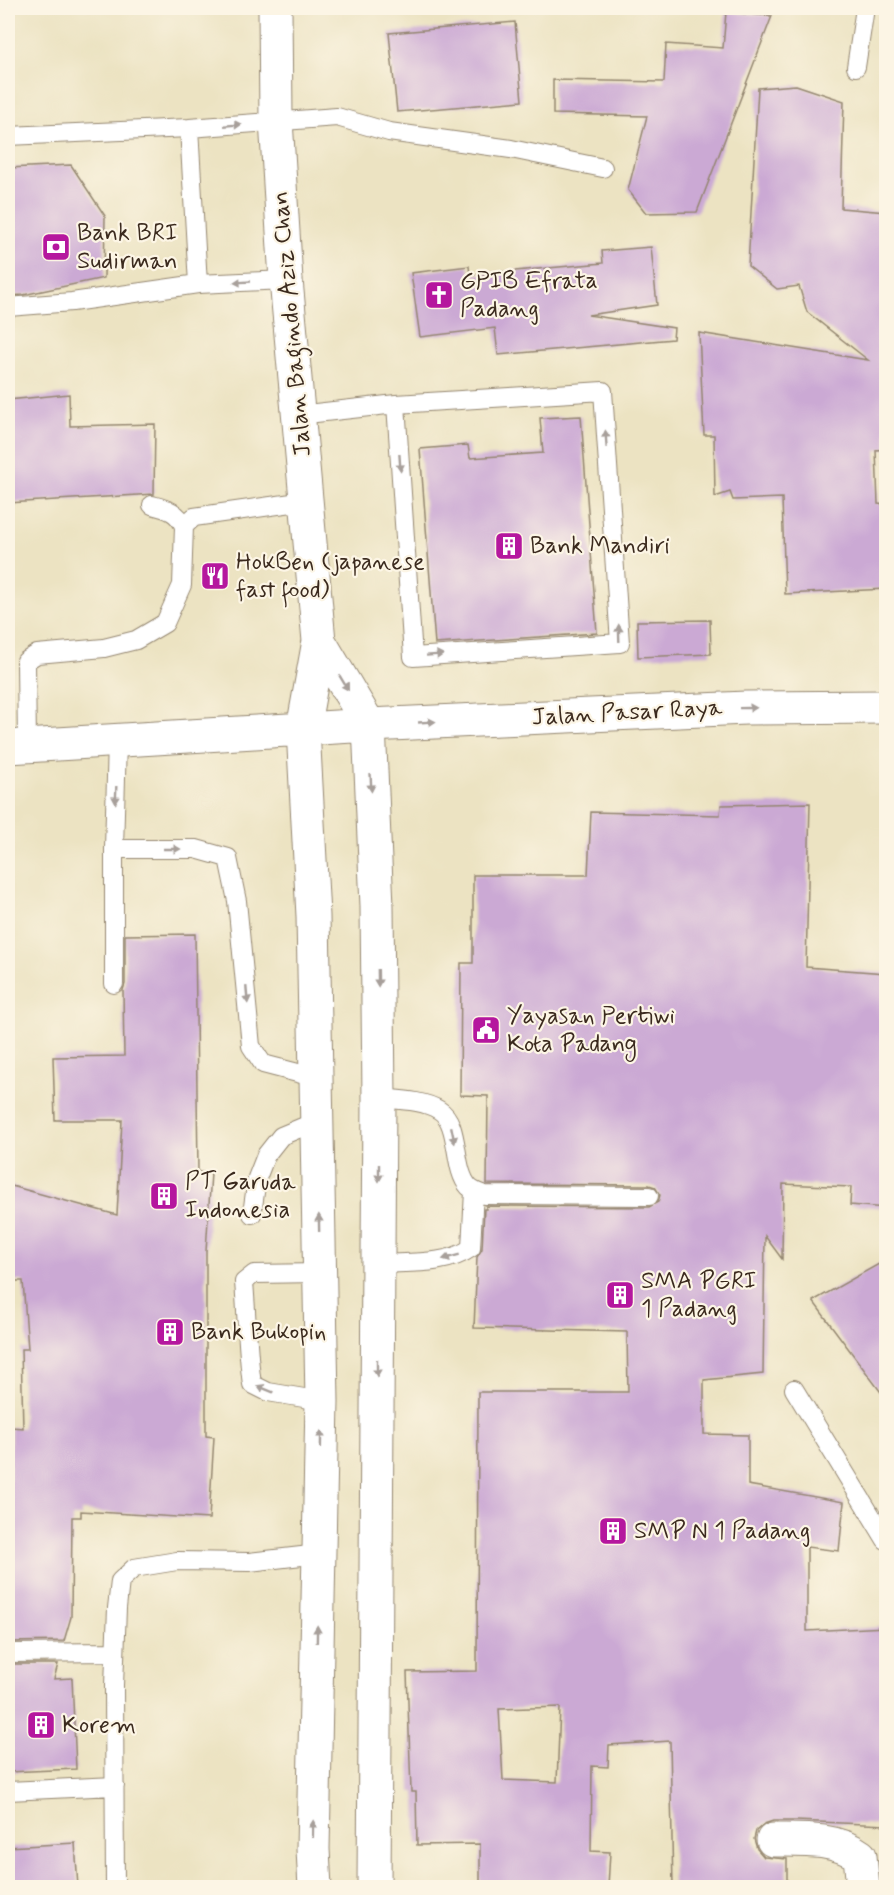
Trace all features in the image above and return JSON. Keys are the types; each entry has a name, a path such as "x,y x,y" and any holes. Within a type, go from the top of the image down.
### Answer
{"main road":[{"name":"Jalan Bagindo Aziz Chan","path":"275,8 276,120 286,280 319,641"},
{"path":"319,641 369,725 377,906 380,1098 374,1887"},
{"path":"315,1887 313,1838 322,1401 313,916 303,729 319,641"},
{"name":"Jalan Pasar Raya","path":"17,746 369,725 746,708 886,706"},
{"path":"773,1840 815,1840 850,1848 861,1856 863,1887"}],"lane":[{"path":"856,67 865,8"},
{"path":"8,136 189,128 336,117 389,132 511,149 603,168"},
{"path":"189,128 198,285"},
{"path":"8,307 72,302 198,285 286,280"},
{"path":"298,415 396,404 603,391 620,643 413,657 396,404"},
{"path":"184,526 194,517 306,501"},
{"path":"17,746 26,661 37,654 104,648 136,640 165,623 182,585 184,526 178,514 152,505"},
{"path":"114,984 117,741"},
{"path":"114,849 196,849 228,858 237,901 251,1046 262,1064 316,1078"},
{"path":"380,1098 421,1104 439,1110 449,1119 467,1185 474,1191 485,1195 649,1196"},
{"path":"252,1214 257,1178 266,1155 281,1136 317,1121"},
{"path":"378,1264 442,1259 463,1254 471,1248 474,1191"},
{"path":"320,1273 254,1274 244,1282 248,1322 248,1359 252,1384 268,1392 322,1401"},
{"path":"794,1389 886,1540"},
{"path":"115,1887 115,1652 120,1581 134,1568 177,1561 249,1562 319,1554"},
{"path":"8,1653 115,1652"},
{"path":"8,1791 115,1786"}],"building":[{"path":"726,12 772,16 697,212 646,213 628,190 647,116 553,114 553,80 664,82 666,44 723,48"},
{"path":"515,22 522,101 397,112 389,33"},
{"path":"796,85 844,101 841,208 886,212 886,449 876,450 878,504 886,505 886,589 785,594 782,498 733,500 730,492 715,497 714,435 704,435 699,333 868,360 807,312 799,286 777,289 748,266 758,88"},
{"name":"Bank BRI Sudirman","path":"71,165 105,216 104,278 8,296 8,168"},
{"path":"651,247 657,305 588,315 674,328 673,339 498,355 495,328 420,337 411,273 469,266 470,275 603,263 602,251"},
{"path":"69,394 70,426 155,424 154,494 8,503 8,400"},
{"name":"Bank Mandiri","path":"581,416 597,633 435,644 420,449 468,445 470,458 543,453 540,418"},
{"path":"710,620 711,654 638,657 637,621"},
{"path":"810,803 806,967 886,973 886,1208 850,1205 851,1187 783,1184 782,1259 765,1236 763,1374 704,1380 704,1434 748,1435 748,1485 844,1502 839,1551 807,1547 807,1631 886,1627 886,1825 773,1821 764,1824 756,1831 754,1839 757,1849 764,1857 787,1859 787,1887 673,1887 670,1741 609,1745 608,1767 592,1766 591,1851 610,1852 608,1887 480,1887 480,1844 417,1845 416,1792 411,1792 407,1672 477,1671 478,1392 628,1392 627,1332 474,1328 477,1257 482,1249 484,1209 486,1206 649,1207 658,1202 660,1195 655,1187 649,1185 487,1184 488,1096 460,1095 461,963 473,963 473,875 588,875 591,812 720,815 721,805","holes":["560,1707 557,1782 503,1780 499,1709"]},
{"path":"195,934 198,1172 211,1173 206,1251 206,1436 214,1437 209,1519 81,1511 81,1517 72,1517 71,1617 64,1641 8,1642 11,1427 23,1428 21,1349 28,1349 23,1281 8,1281 8,1185 117,1215 122,1120 55,1120 53,1057 124,1056 125,935"},
{"path":"886,1260 886,1399 813,1301"},
{"name":"Korem","path":"8,1664 58,1664 54,1679 72,1678 76,1769 8,1772"},
{"path":"75,1843 78,1887 8,1887 8,1847"}],"place":[{"name":"Bank BRI Sudirman","path":"56,247"},
{"name":"GPIB Efrata Padang","path":"439,295"},
{"name":"Bank Mandiri","path":"509,546"},
{"name":"HokBen (japanese fast food)","path":"215,576"},
{"name":"Yayasan Pertiwi Kota Padang","path":"486,1030"},
{"name":"PT Garuda Indonesia","path":"164,1196"},
{"name":"SMA PGRI 1 Padang","path":"620,1295"},
{"name":"Bank Bukopin","path":"170,1332"},
{"name":"SMP N 1 Padang","path":"613,1531"},
{"name":"Korem","path":"41,1725"}]}
